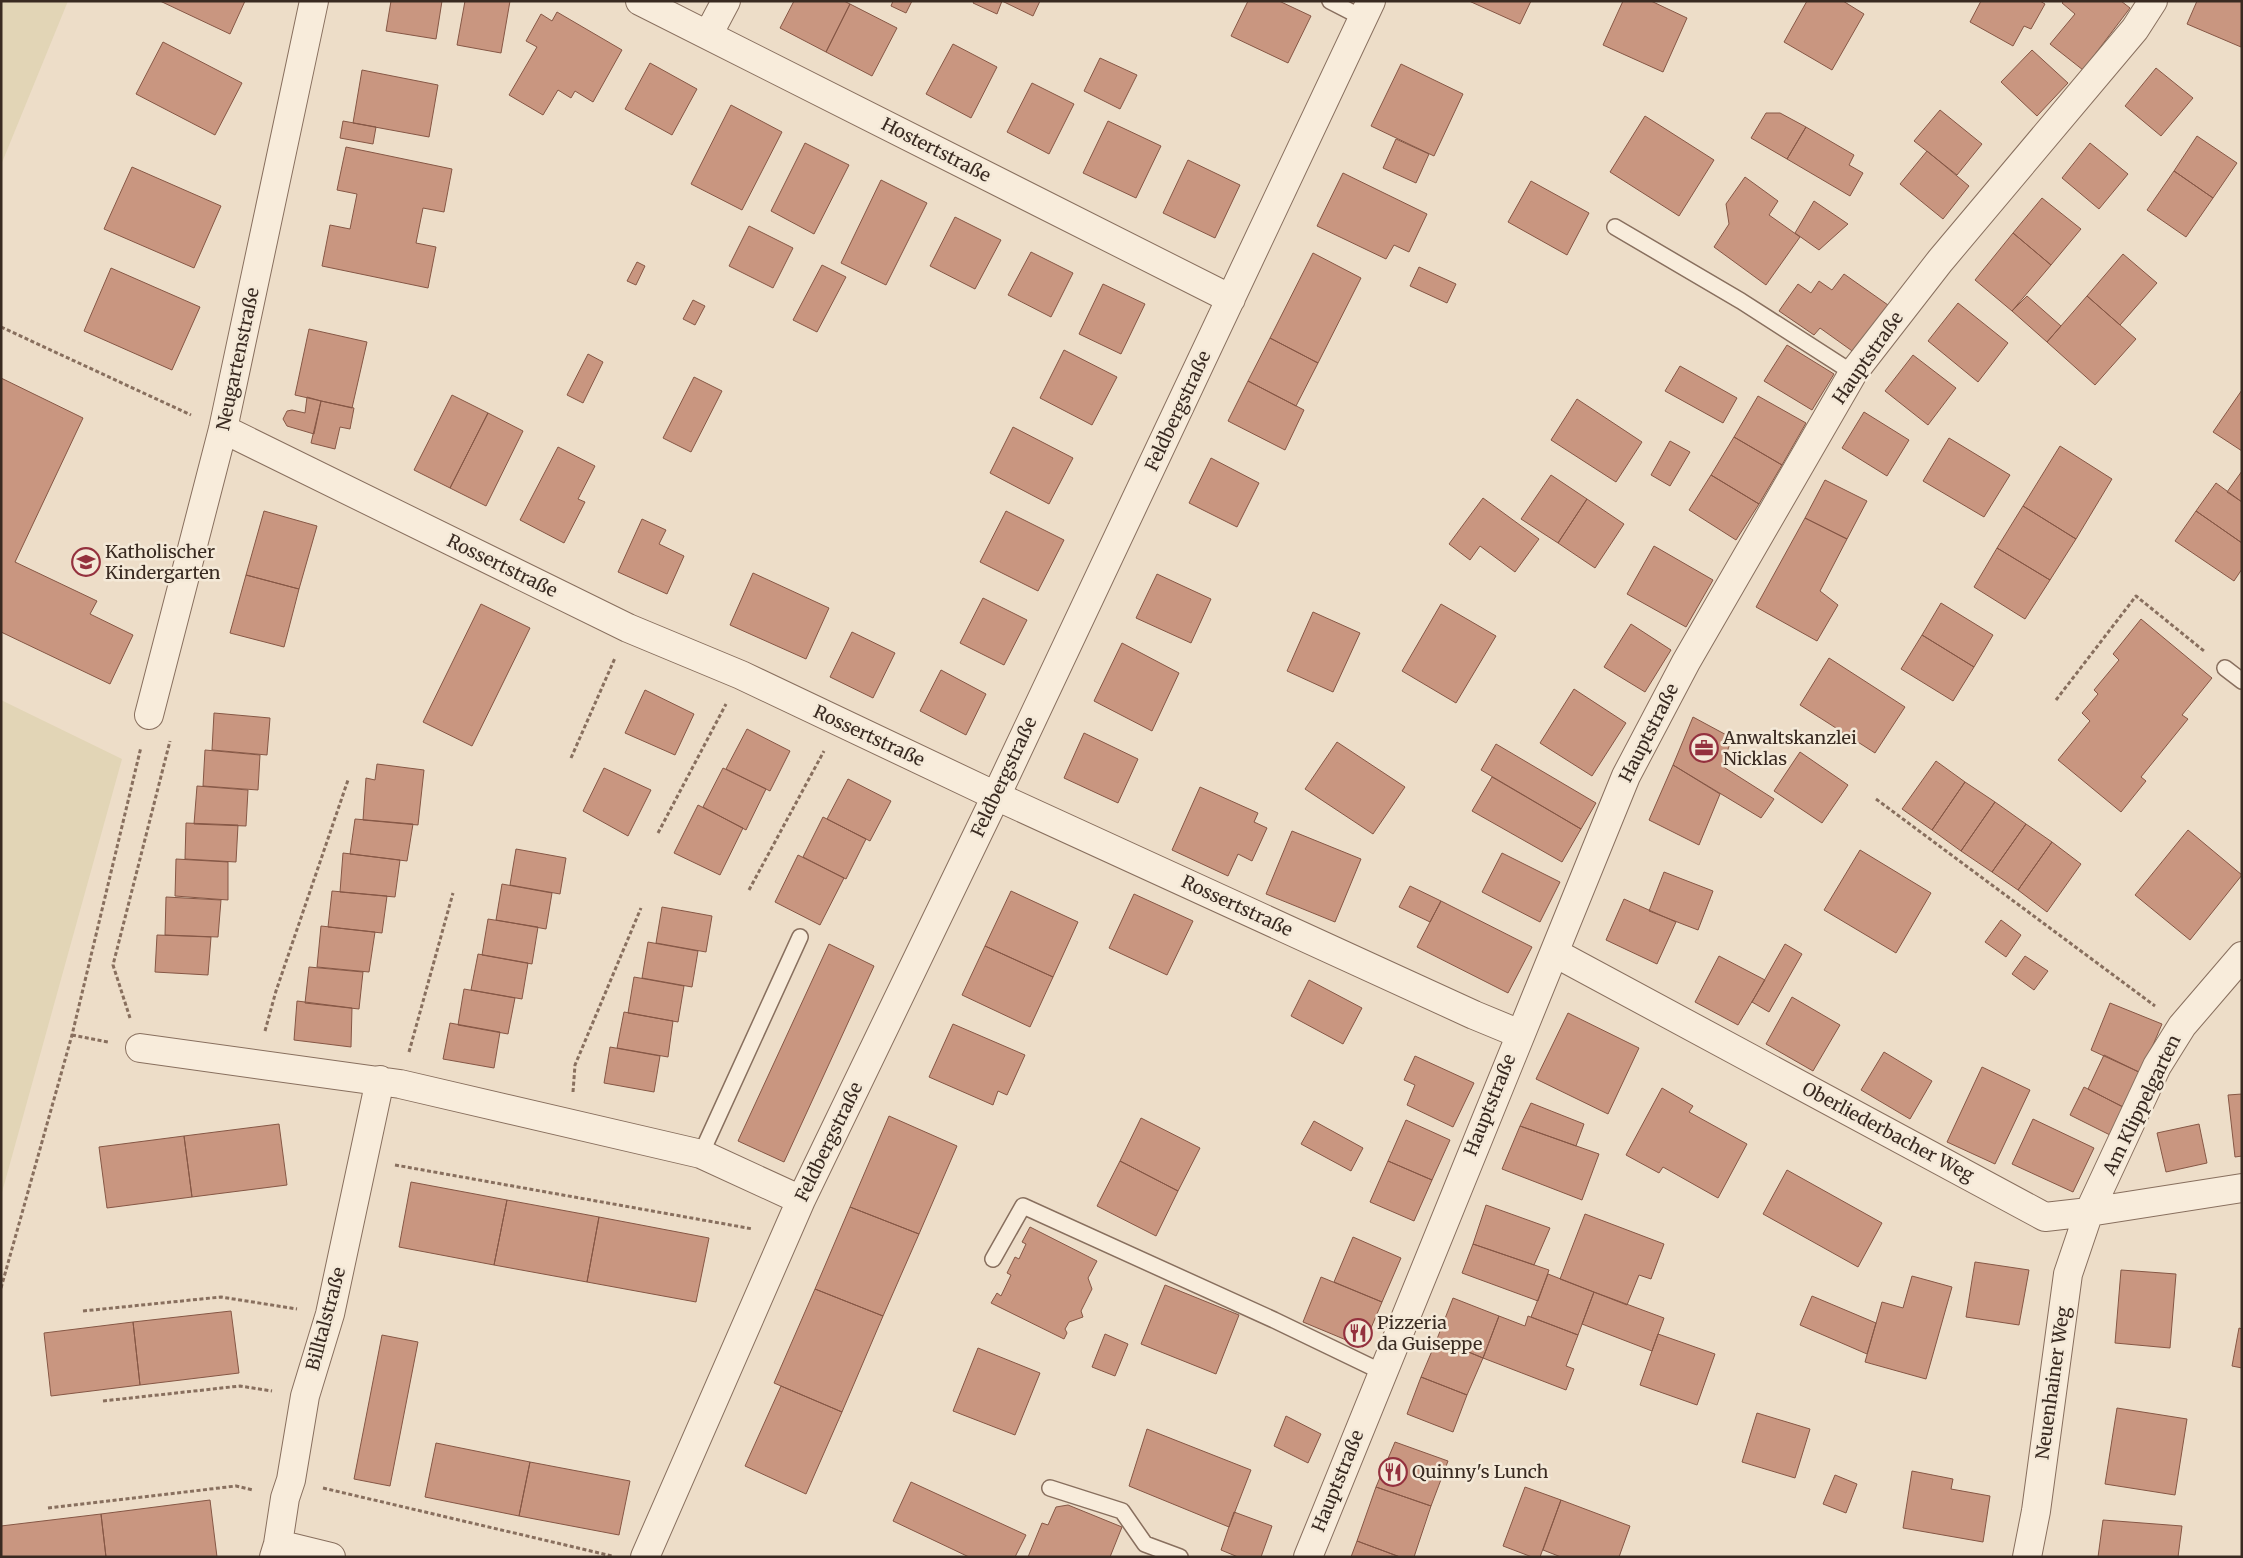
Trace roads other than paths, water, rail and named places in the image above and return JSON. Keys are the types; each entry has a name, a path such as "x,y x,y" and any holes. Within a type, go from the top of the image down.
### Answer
{"street":[{"name":"Neugartenstraße","path":"149,714 223,429 314,1"},
{"name":"Hostertstraße","path":"640,1 1231,298"},
{"path":"708,35 726,1"},
{"name":"Hauptstraße","path":"1308,1557 1626,776 1686,662 1853,373 1940,261 2135,29 2153,1"},
{"name":"Feldbergstraße","path":"645,1557 801,1200 996,796 1367,10"},
{"name":"Rossertstraße","path":"223,429 628,628 741,675 996,796 1474,1015 1520,1034"},
{"name":"Oberliederbacher Weg","path":"1555,953 2045,1217 2242,1188"},
{"name":"Am Klippelgarten","path":"2089,1212 2157,1066 2182,1026 2242,956"},
{"path":"140,1048 390,1082 701,1154 801,1200"},
{"name":"Billtalstraße","path":"276,1550 305,1396 330,1314 363,1159 390,1082"},
{"name":"Neuenhainer Weg","path":"2027,1557 2036,1511 2068,1274 2089,1212"},
{"path":"276,1550 331,1557"}],"lane":[{"path":"1330,1 1367,10"},
{"path":"1615,227 1741,301 1853,373"},
{"path":"2225,668 2242,681"},
{"path":"701,1154 800,937"},
{"path":"993,1259 1023,1206 1274,1320 1382,1372"},
{"path":"1050,1488 1122,1511 1145,1544 1180,1557"}],"place":[{"name":"Katholischer Kindergarten","path":"86,562"},
{"name":"Anwaltskanzlei Nicklas","path":"1704,748"},
{"name":"Pizzeria da Guiseppe","path":"1358,1333"},
{"name":"Quinny's Lunch","path":"1393,1472"}]}
